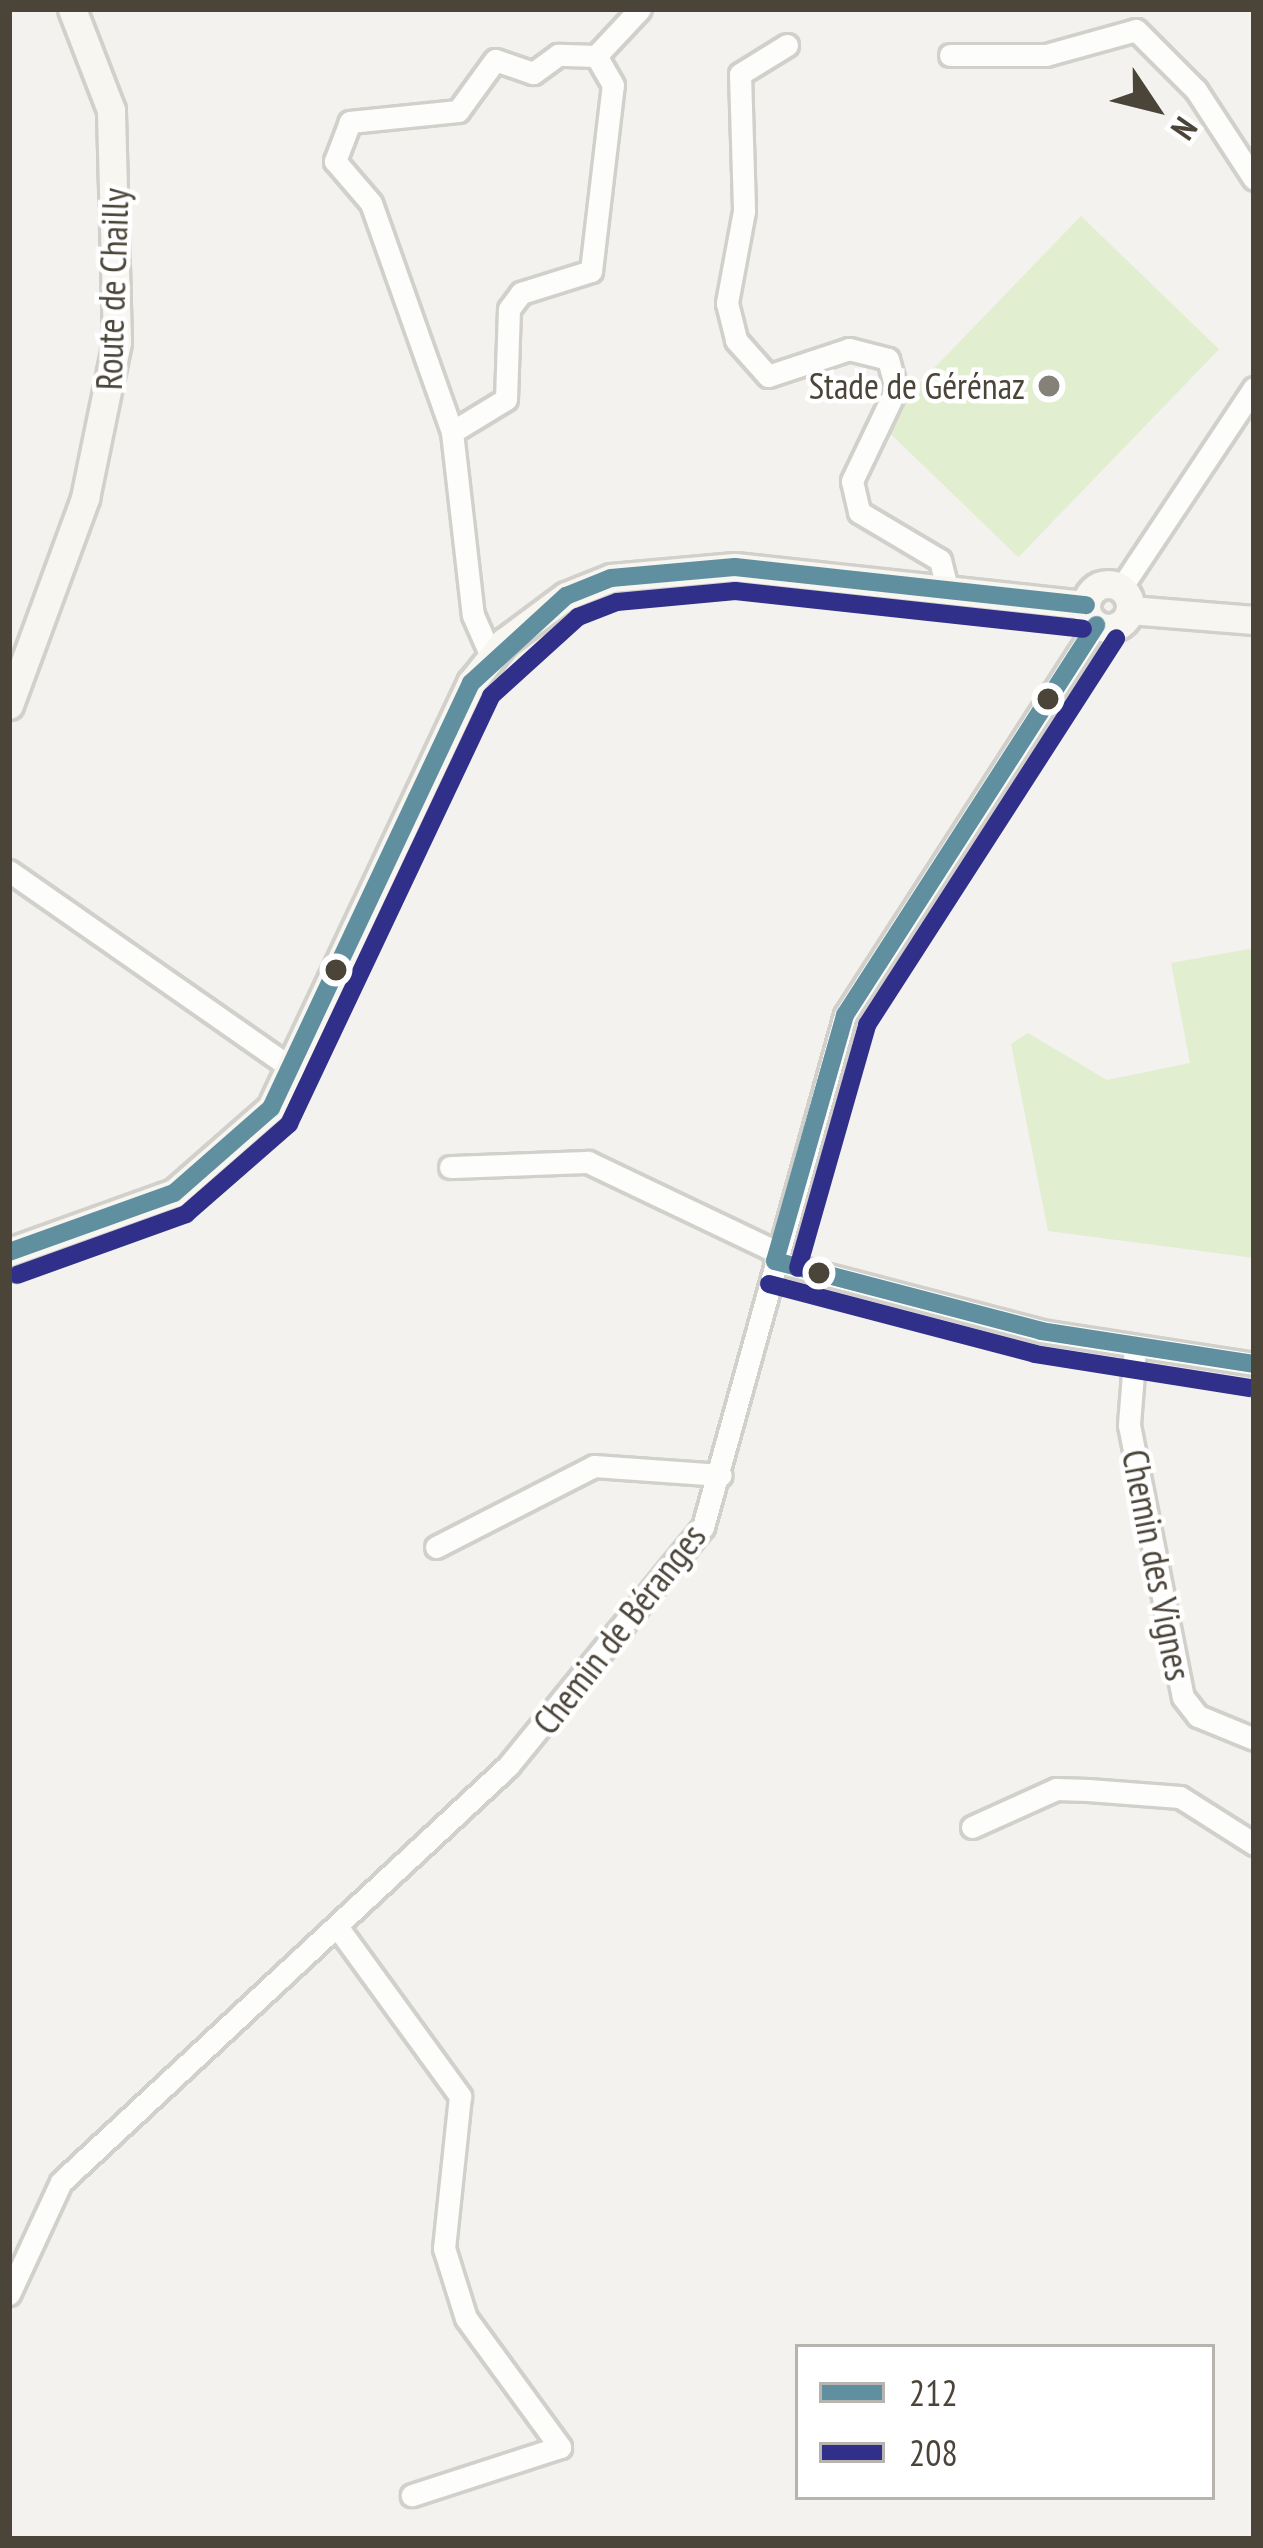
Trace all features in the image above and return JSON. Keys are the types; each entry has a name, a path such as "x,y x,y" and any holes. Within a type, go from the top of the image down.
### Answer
{"street":[{"name":"Route de Chailly","path":"9,705 85,498 117,342 113,125 72,9"},
{"path":"491,656 473,615 452,432 371,203 335,161 340,138 377,114 458,111 495,60 533,73 558,55 596,56 640,9"},
{"path":"950,55 1046,55 1136,30 1182,73 1254,178"},
{"path":"787,45 740,74 744,211 727,303 736,340 769,376 850,349 888,359 896,389 852,481 859,512 940,560 946,584"},
{"path":"452,432 506,400 509,309 521,293 591,271 614,85 596,56"},
{"path":"1125,599 1254,388"},
{"path":"9,1252 192,1181 242,1141 294,1070 491,656 547,608 611,578 735,568 946,584 1091,615 1096,588 1125,599 1254,620"},
{"name":"Chemin de Béranges","path":"9,2294 61,2182 341,1932 593,1672 703,1527 845,1015 1091,615"},
{"path":"9,871 294,1070"},
{"path":"450,1167 588,1162 776,1257 1135,1348 1254,1364"},
{"name":"Chemin des Vignes","path":"1135,1348 1129,1426 1183,1697 1198,1716 1254,1739"},
{"path":"436,1547 594,1466 721,1474"},
{"path":"972,1827 1056,1789 1088,1790 1180,1797 1254,1844"},
{"path":"341,1932 460,2096 445,2248 466,2318 560,2446 412,2495"}],"green space":[{"name":"Stade de Gérénaz","path":"1081,216 1219,349 1018,557 880,424"},
{"path":"1254,948 1254,1258 1048,1231 1011,1044 1028,1033 1107,1080 1190,1063 1171,963"}],"transit line":[{"name":"212","path":"9,1252 174,1193 271,1108 471,683 566,596 611,578 735,567 1086,605"},
{"name":"208","path":"17,1275 186,1214 289,1124 491,696 578,617 617,602 735,591 1083,629"},
{"name":"212","path":"775,1261 845,1015 1096,625"},
{"name":"208","path":"798,1268 867,1025 1116,638"},
{"name":"212","path":"775,1261 1041,1331 1254,1364"},
{"name":"208","path":"769,1284 1035,1354 1250,1388"}],"place":[{"name":"Stade de Gérénaz","path":"1049,386"}]}
